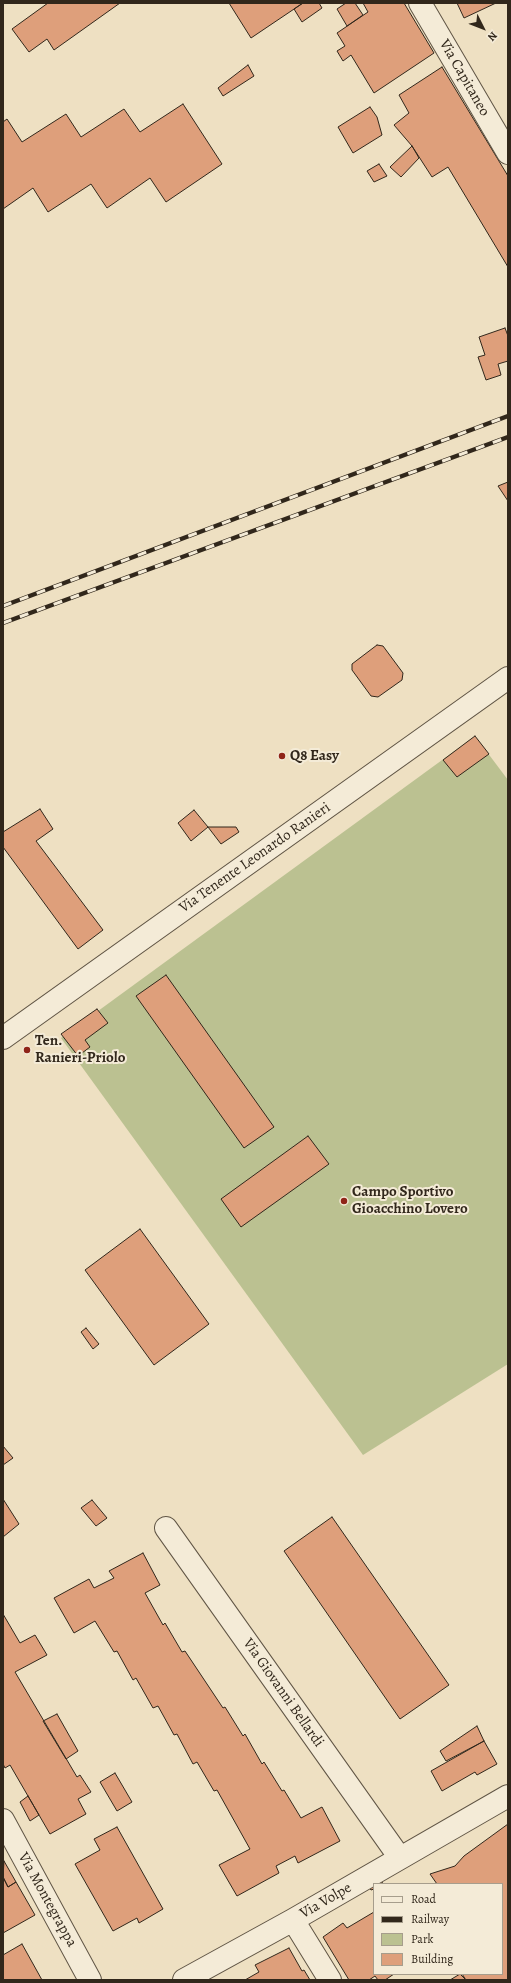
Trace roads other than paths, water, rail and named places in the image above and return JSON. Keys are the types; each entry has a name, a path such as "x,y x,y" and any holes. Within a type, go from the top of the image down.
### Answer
{"street":[{"name":"Via Capitaneo","path":"420,3 508,153"},
{"name":"Via Tenente Leonardo Ranieri","path":"3,1038 508,678"},
{"name":"Via Giovanni Bellardi","path":"166,1528 400,1858"},
{"name":"Via Volpe","path":"184,1980 508,1796"},
{"name":"Via Montegrappa","path":"3,1820 90,1980"},
{"path":"292,1920 330,1980"}],"railway":[{"path":"3,606 508,416"},
{"path":"3,623 508,437"}],"place":[{"name":"Q8 Easy","path":"282,756"},
{"name":"Ten. Ranieri-Priolo","path":"27,1050"},
{"name":"Campo Sportivo Gioacchino Lovero","path":"344,1201"}]}
